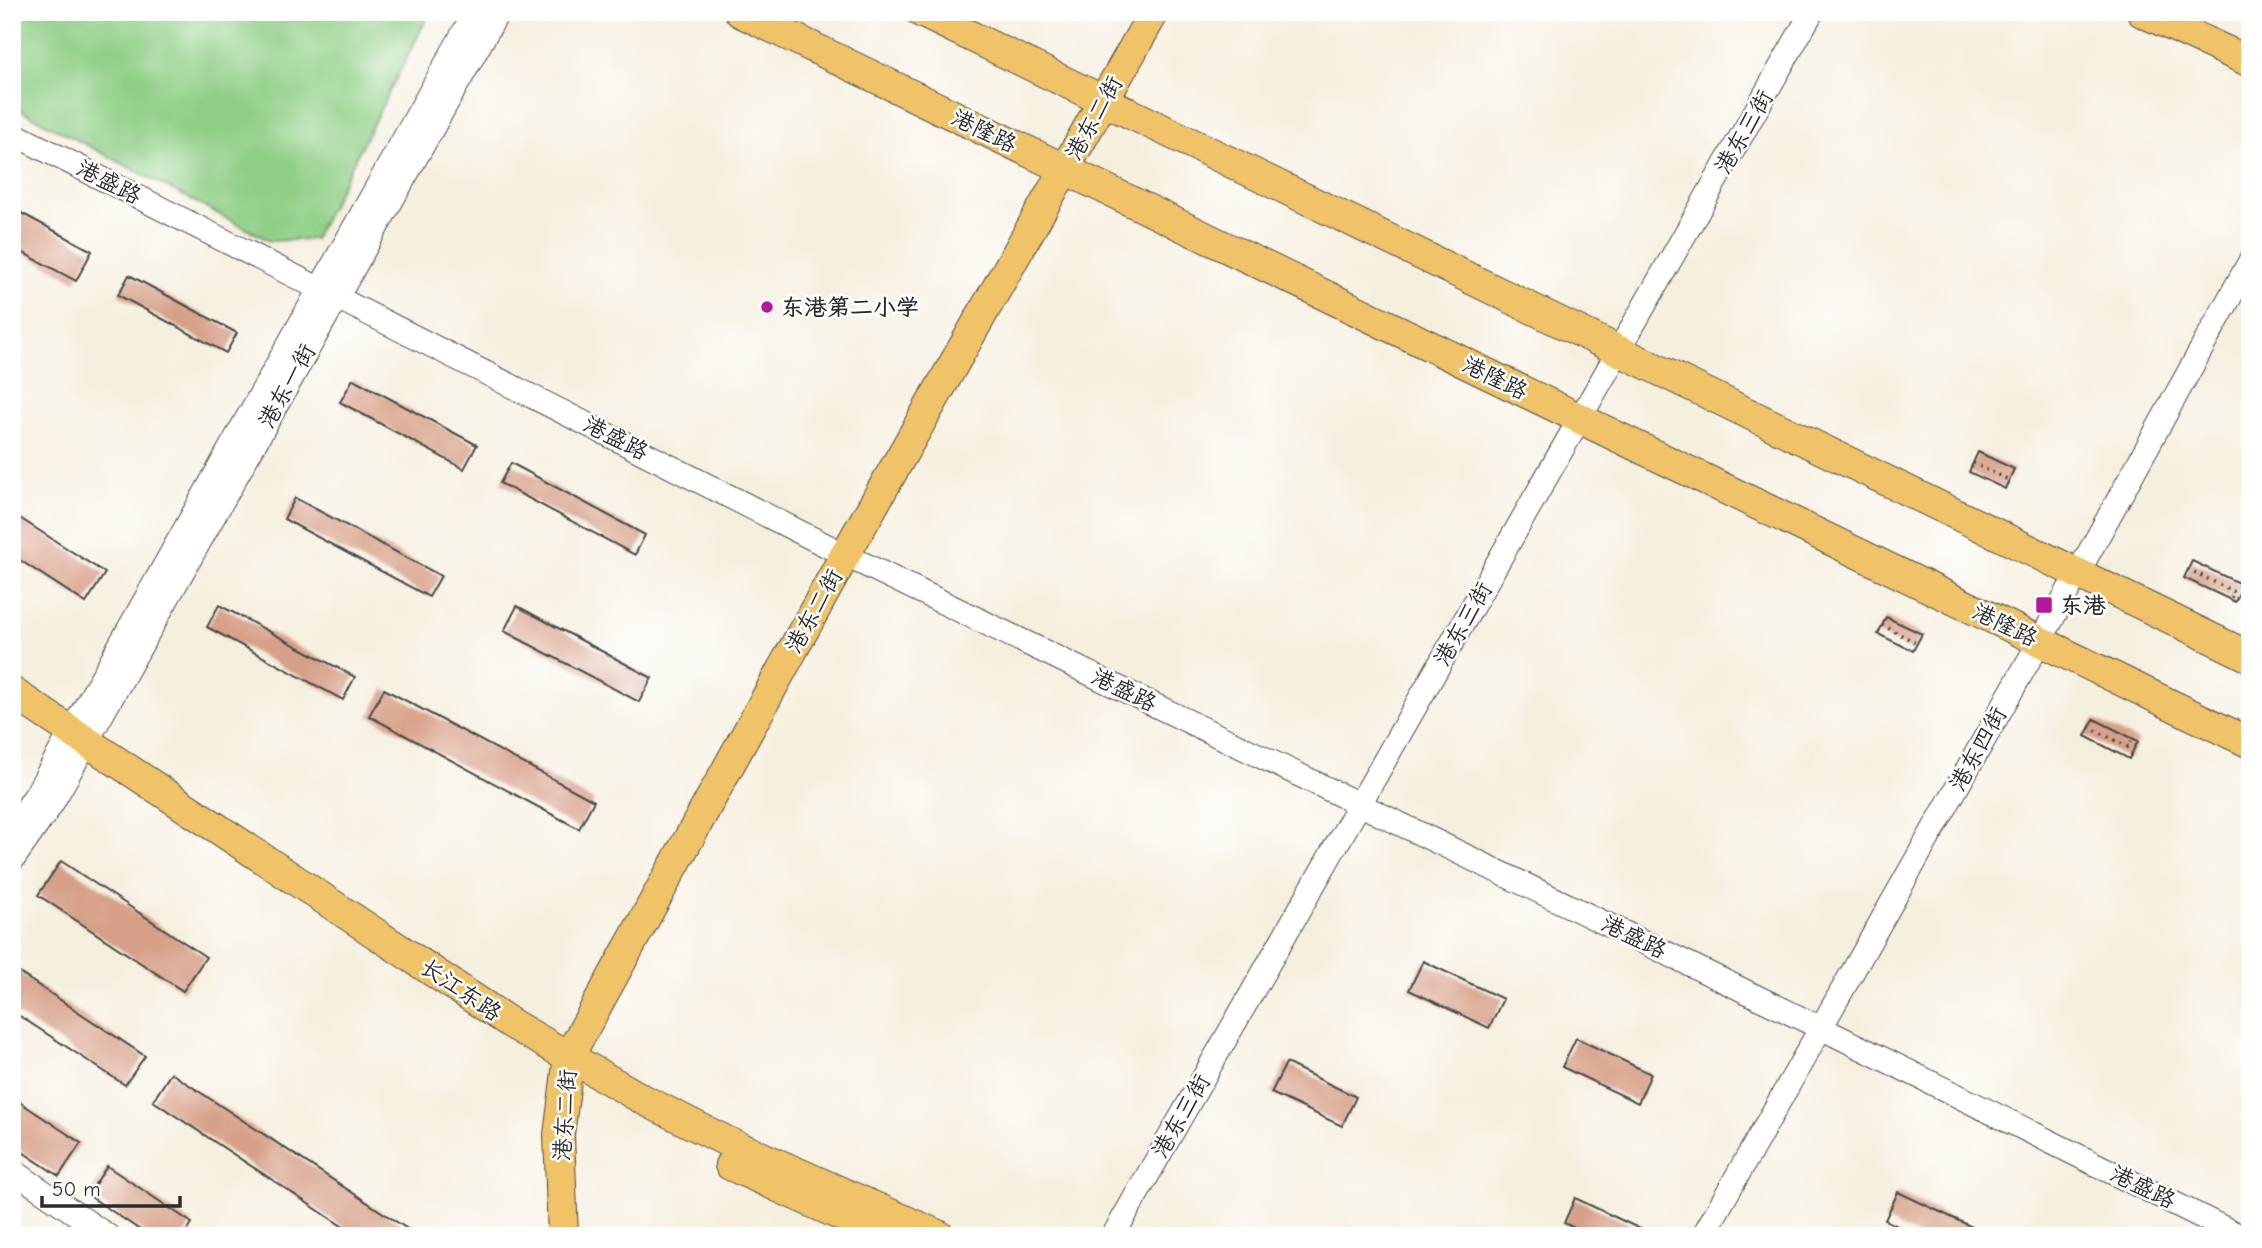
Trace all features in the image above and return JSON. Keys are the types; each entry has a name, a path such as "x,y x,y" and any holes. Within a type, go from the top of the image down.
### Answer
{"main road":[{"name":"港隆路","path":"740,12 2250,743"},
{"path":"921,12 2250,657"},
{"name":"港东二街","path":"563,1236 559,1135 568,1068 845,555 1154,12"},
{"path":"2142,12 2250,62"},
{"name":"长江东路","path":"12,692 74,745"},
{"name":"长江东路","path":"12,716 74,745 512,1024 568,1068 718,1159 886,1236"},
{"name":"长江东路","path":"568,1068 644,1100 726,1141 940,1236"}],"street":[{"name":"港东一街","path":"74,745 328,293 475,12"},
{"name":"港东一街","path":"328,293 498,12"},
{"name":"港东三街","path":"1113,1236 1812,12"},
{"name":"港盛路","path":"12,133 845,555 1821,1028 2240,1236"},
{"name":"港东四街","path":"1703,1236 2250,261"},
{"path":"12,829 74,745"},
{"path":"12,861 50,807 74,745"},
{"path":"12,1170 108,1236"}],"path":[{"path":"1973,463 2009,480"},
{"path":"2188,569 2234,592 2230,600"},
{"path":"1882,625 1917,643"},
{"path":"2089,727 2128,747 2133,738"}],"green space":[{"path":"12,12 430,12 314,239 270,241 12,106"}],"building":[{"path":"12,208 92,251 76,281 12,247"},
{"path":"129,275 237,333 226,353 118,295"},
{"path":"353,379 477,445 464,469 340,402"},
{"path":"1978,452 2014,469 2005,489 1969,472"},
{"path":"511,463 645,535 635,555 500,483"},
{"path":"295,498 441,576 429,597 284,519"},
{"path":"12,513 105,573 86,603 12,555"},
{"path":"2192,561 2243,585 2235,602 2184,578"},
{"path":"219,605 355,677 343,700 207,627"},
{"path":"517,606 652,678 639,702 504,631"},
{"path":"1886,617 1922,634 1913,651 1878,634"},
{"path":"384,689 594,801 579,829 369,716"},
{"path":"2094,719 2138,741 2129,759 2085,736"},
{"path":"61,861 206,957 183,991 38,895"},
{"path":"1423,961 1503,999 1489,1028 1409,990"},
{"path":"12,968 145,1056 125,1085 12,1011"},
{"path":"1576,1038 1651,1074 1638,1103 1562,1067"},
{"path":"1286,1063 1356,1097 1342,1126 1271,1093"},
{"path":"171,1073 418,1236 357,1236 153,1101"},
{"path":"12,1097 81,1143 59,1176 12,1145"},
{"path":"107,1166 192,1223 184,1236 149,1236 88,1195"},
{"path":"1898,1192 1991,1236 1918,1236 1885,1220"},
{"path":"1575,1198 1655,1236 1591,1236 1564,1223"}],"place":[{"name":"东港第二小学","path":"767,307"},
{"name":"东港","path":"2044,605"}]}
